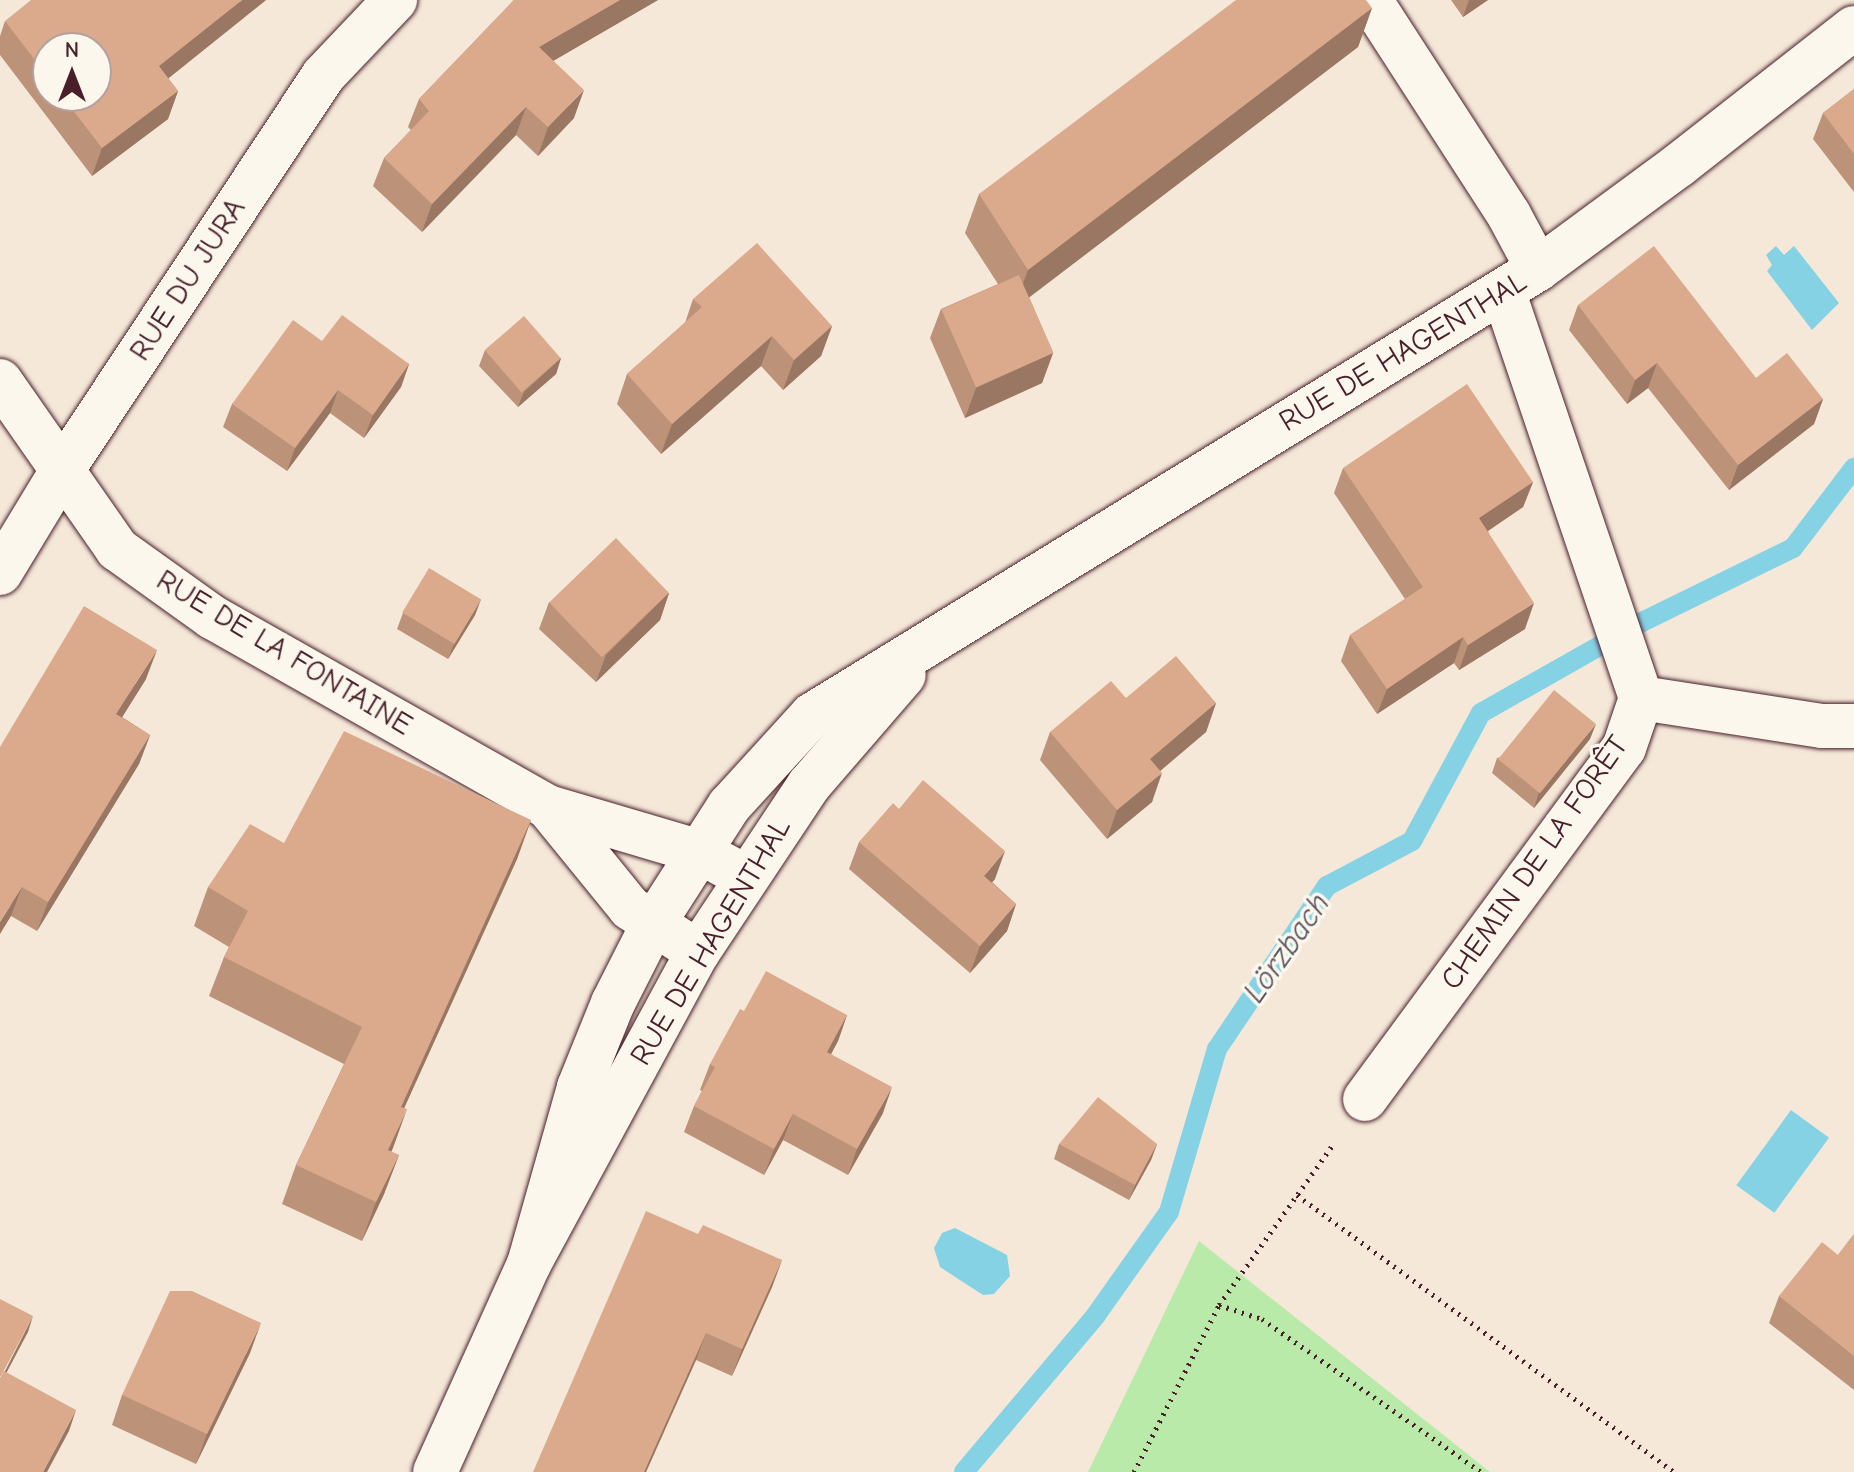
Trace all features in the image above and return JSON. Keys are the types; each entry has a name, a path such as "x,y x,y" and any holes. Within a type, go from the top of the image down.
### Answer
{"street":[{"name":"RUE DU JURA","path":"0,573 63,469 323,76 395,0"},
{"path":"1370,0 1509,215 1520,280 1613,619 1641,698 1822,726 1854,726"},
{"name":"RUE DE HAGENTHAL","path":"529,1264 579,1087 613,1003 652,926 729,806 812,715 1520,280 1679,165 1854,28"},
{"name":"RUE DE LA FONTAINE","path":"0,381 117,549 212,617 548,807 700,852 746,877"},
{"name":"RUE DE HAGENTHAL","path":"435,1472 529,1264 698,952 809,785 930,644"},
{"name":"CHEMIN DE LA FORÊT","path":"1365,1099 1624,748 1641,698"},
{"name":"RUE DE LA FONTAINE","path":"548,807 630,908 652,926 698,952"}],"path":[{"path":"1134,1472 1219,1305 1365,1099"},
{"path":"1297,1195 1674,1472"},
{"path":"1219,1305 1262,1319 1481,1472"}],"green space":[{"path":"1199,1241 1490,1472 1088,1472"}],"water":[{"path":"1776,246 1784,255 1794,246 1839,303 1812,330 1767,271 1772,265 1766,255"},
{"path":"1791,1110 1829,1138 1774,1213 1736,1185"},
{"path":"955,1228 1007,1255 1010,1276 994,1294 983,1295 940,1267 934,1248 942,1233"}],"building":[{"path":"31,0 242,0 159,66 178,91 102,148 74,112 112,112 112,32 32,32 32,56 5,21"},
{"path":"514,0 620,0 539,47 584,90 548,127 526,107 432,204 384,158 429,111 419,99"},
{"path":"1236,0 1366,0 1372,8 1028,270 979,194"},
{"path":"1854,89 1854,154 1823,113"},
{"path":"757,243 832,326 794,360 772,336 672,424 627,374 702,307 693,299"},
{"path":"1654,246 1756,378 1787,353 1823,399 1738,465 1657,363 1635,380 1578,305"},
{"path":"1019,275 1054,353 976,387 941,310"},
{"path":"342,315 409,364 373,415 338,390 295,448 232,404 293,320 322,341"},
{"path":"524,316 561,358 521,392 485,350"},
{"path":"1467,384 1533,482 1479,518 1534,603 1468,645 1463,637 1387,689 1350,635 1423,587 1343,468"},
{"path":"616,538 669,593 602,657 549,603"},
{"path":"429,568 481,599 455,644 402,613"},
{"path":"84,606 157,650 116,714 150,735 48,902 22,887 0,922 0,747"},
{"path":"1176,656 1216,703 1150,759 1162,773 1117,810 1050,732 1111,681 1126,698"},
{"path":"1554,690 1596,724 1540,793 1498,759"},
{"path":"344,731 531,820 401,1107 407,1109 388,1150 399,1155 376,1202 296,1165 362,1027 224,957 248,911 208,887 250,824 284,843"},
{"path":"923,780 1005,851 984,876 1016,904 980,946 859,842 893,803 899,809"},
{"path":"766,971 847,1015 827,1052 892,1087 857,1149 793,1114 774,1149 694,1106 715,1067 710,1064 740,1009 744,1011"},
{"path":"1098,1097 1157,1144 1135,1185 1059,1144"},
{"path":"646,1211 698,1234 703,1225 782,1260 742,1349 706,1333 644,1472 533,1472"},
{"path":"1854,1234 1854,1356 1779,1296 1822,1242 1838,1255"},
{"path":"170,1291 192,1291 261,1323 207,1434 122,1395"},
{"path":"0,1299 33,1316 1,1376 0,1376"},
{"path":"4,1371 76,1410 43,1472 0,1472 0,1378"}],"waterway":[{"name":"Lörzbach","path":"964,1472 1096,1315 1169,1212 1217,1049 1327,886 1412,841 1481,713 1642,622 1793,548 1854,468"}]}
